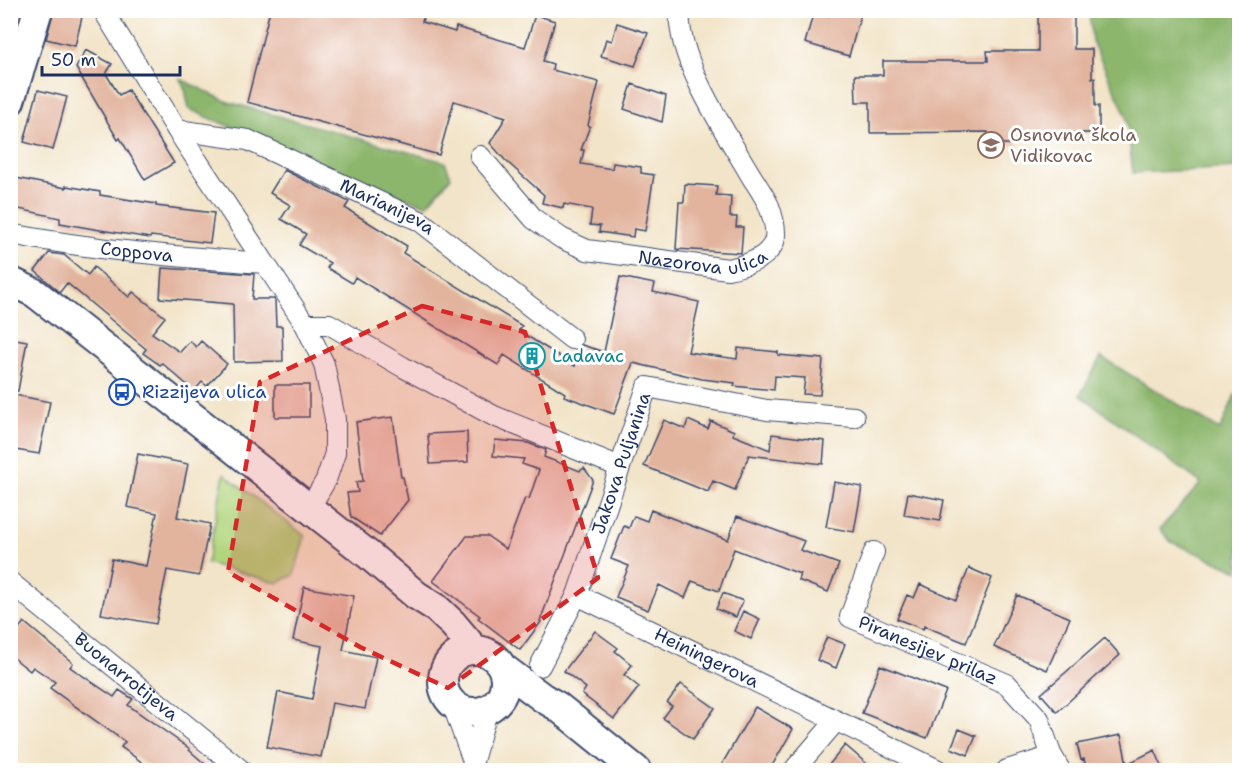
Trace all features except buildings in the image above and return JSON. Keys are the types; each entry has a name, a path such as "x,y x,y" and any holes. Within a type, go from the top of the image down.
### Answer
{"street":[{"path":"10,102 38,10"},
{"path":"103,10 177,130 305,324 324,364 334,419 335,453 326,480 309,509"},
{"name":"Nazorova ulica","path":"480,156 534,219 561,238 587,250 728,268 747,265 763,255 773,246 775,230 769,206 695,75 681,39 680,10"},
{"name":"Marianijeva","path":"177,130 248,140 420,221 572,339"},
{"name":"Coppova","path":"10,234 157,256 264,263"},
{"path":"10,281 35,293 370,555 416,596 439,611 462,656"},
{"path":"305,324 329,324 494,416 620,467"},
{"name":"Jakova Puljanina","path":"540,666 577,596 647,387 767,410 854,417"},
{"name":"Piranesijev prilaz","path":"873,552 850,617 1007,684 1039,719 1055,763"},
{"name":"Buonarrotijeva","path":"10,582 241,771"},
{"name":"Heiningerova","path":"577,596 938,771"},
{"path":"473,766 443,679 462,656 491,655 502,668 557,706 636,771"},
{"path":"473,766 493,704 505,685 502,668"},
{"path":"452,702 470,711 493,704 543,698"},
{"path":"795,771 836,722"},
{"path":"1007,771 1044,759 1055,763"}],"highlighted area":[{"path":"422,306 525,332 598,578 448,688 360,647 228,572 260,382"}],"green space":[{"path":"1089,11 1239,11 1239,168 1133,173 1126,115 1092,41"},
{"path":"180,79 228,102 445,162 451,177 427,205 307,159 189,109 185,89"},
{"path":"1101,357 1220,430 1235,395 1239,396 1239,571 1171,542 1160,529 1201,483 1080,395"},
{"path":"224,474 305,536 294,575 277,583 207,563"}],"place":[{"name":"Osnovna škola Vidikovac","path":"991,145"},
{"name":"Ladavac","path":"532,356"},
{"name":"Rizzijeva ulica","path":"122,392"}]}
